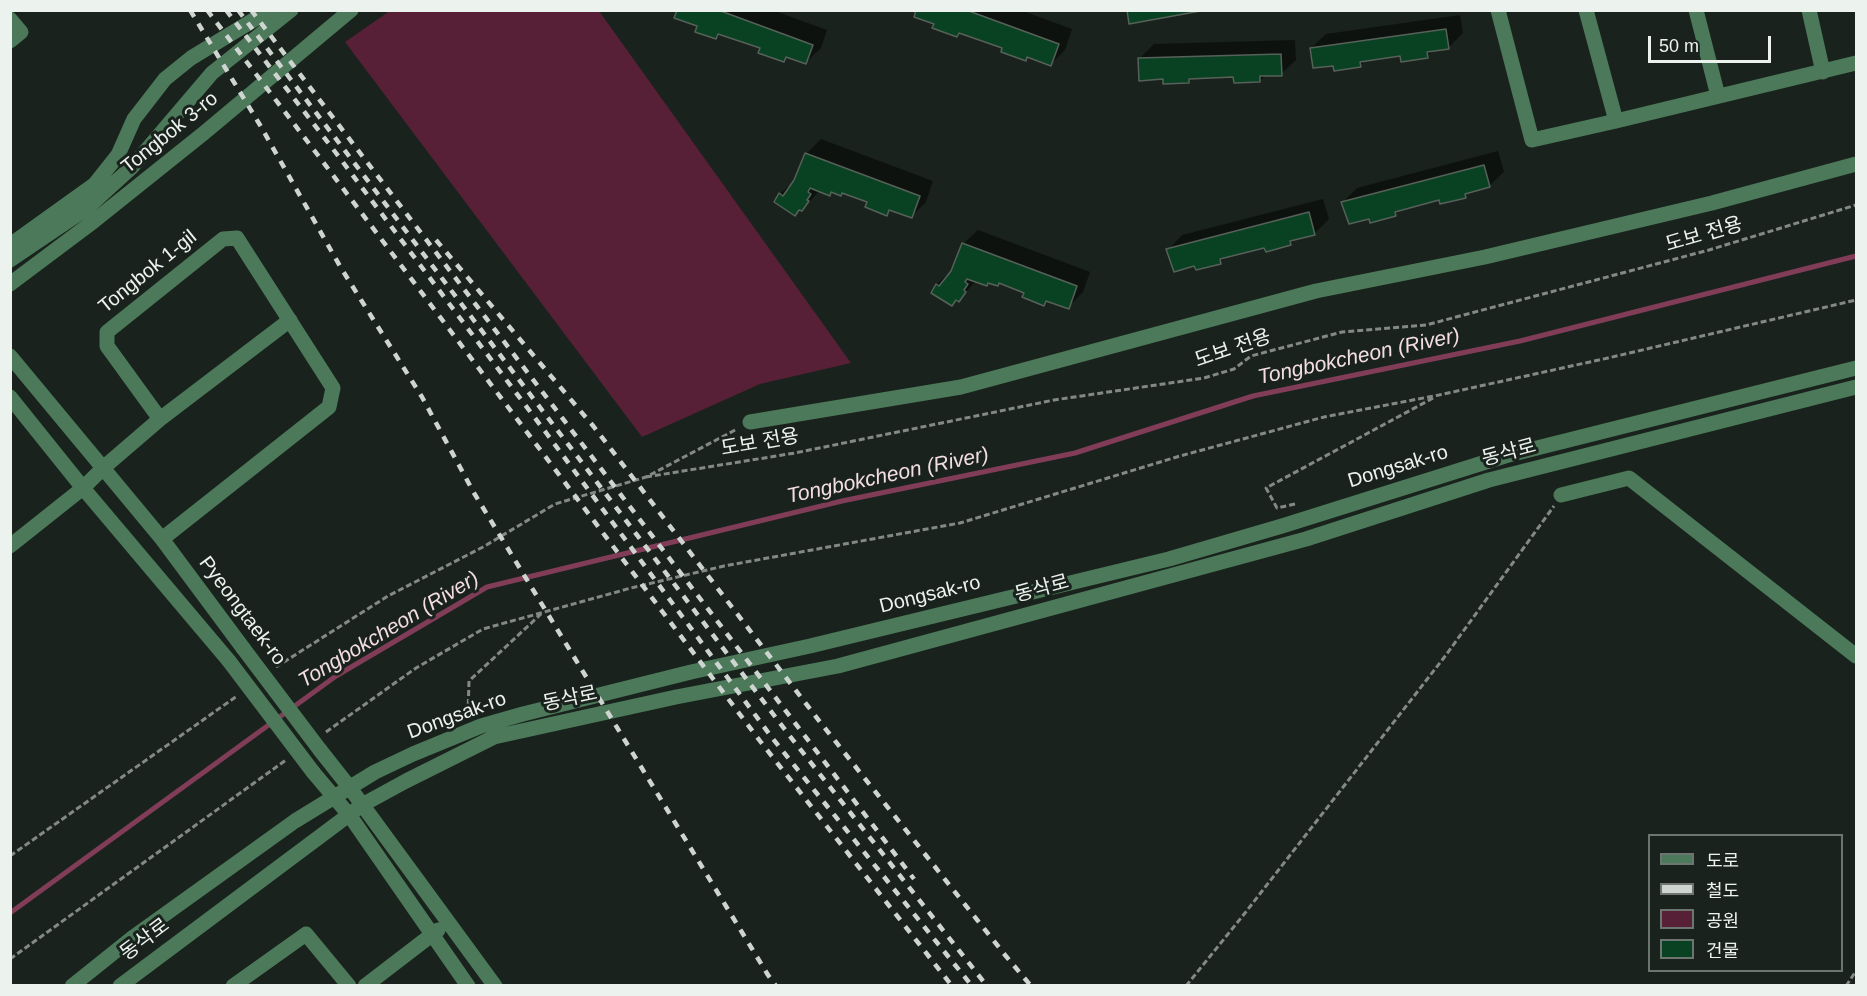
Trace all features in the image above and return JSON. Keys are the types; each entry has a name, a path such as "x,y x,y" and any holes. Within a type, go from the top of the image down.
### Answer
{"street":[{"name":"Tongbok 3-ro","path":"10,245 94,184 118,155 134,119 165,79 191,58 270,10"},
{"path":"10,260 87,208 132,167 212,73 291,10"},
{"name":"Tongbok 3-ro","path":"10,284 94,221 204,133 351,10"},
{"path":"1498,10 1532,140 1857,63"},
{"path":"1586,10 1616,121"},
{"path":"1696,10 1718,96"},
{"path":"1809,10 1823,72"},
{"path":"10,19 16,37"},
{"path":"750,422 961,387 1316,291 1485,257 1712,203 1857,164"},
{"name":"Tongbok 1-gil","path":"160,418 107,346 107,332 223,238 237,238 333,388 329,407 162,539"},
{"path":"10,546 83,488 160,418 290,320"},
{"name":"Pyeongtaek-ro","path":"10,356 162,539 243,648 320,743 362,806 495,986"},
{"name":"Dongsak-ro","path":"72,986 132,938 295,821 375,772 472,730 523,714 691,672 810,646 1169,559 1504,456 1857,368"},
{"name":"동삭로","path":"120,986 362,806 494,737 676,697 838,666 1306,539 1489,480 1857,387"},
{"name":"Pyeongtaek-ro","path":"11,398 83,488 229,661 313,772 350,816 468,986"},
{"path":"1561,495 1629,478 1857,656"},
{"path":"365,986 448,922"},
{"path":"233,986 306,934 349,986"}],"path":[{"name":"도보 전용","path":"646,477 795,453 1054,400 1204,378 1234,369 1251,356 1341,332 1426,325 1709,250 1857,205"},
{"path":"320,743 416,669 483,629 631,588 724,566 960,523 1180,456 1324,417 1439,395 1608,358 1857,300"},
{"path":"1297,504 1277,507 1266,488 1439,395"},
{"path":"268,673 388,596 483,547 555,504 646,477 750,422"},
{"path":"1186,986 1245,914 1446,655 1561,495"},
{"path":"472,730 468,719 470,681 543,613"},
{"path":"10,856 239,694"},
{"path":"10,959 291,756"},
{"path":"1846,986 1857,971"}],"green space":[{"path":"391,10 599,11 851,363 760,384 642,437 345,42"}],"building":[{"path":"677,10 718,10 813,45 806,64 786,57 784,62 758,53 760,48 718,34 716,39 695,32 697,26 674,18"},
{"path":"916,10 966,10 1059,44 1051,66 1027,57 1026,61 1001,52 1002,48 959,33 957,37 932,28 934,24 914,17"},
{"path":"1127,10 1206,10 1129,24"},
{"path":"1446,29 1449,49 1427,52 1428,58 1401,62 1400,56 1360,62 1361,67 1334,71 1333,66 1313,68 1310,48"},
{"path":"1281,54 1282,76 1260,76 1260,82 1234,83 1233,77 1189,79 1189,83 1163,84 1163,79 1139,81 1138,58"},
{"path":"805,153 920,196 912,218 889,210 887,216 865,207 867,202 842,193 841,196 831,192 830,196 810,188 808,192 811,194 807,200 809,201 795,216 774,202 779,193 783,196 794,180"},
{"path":"1484,165 1490,187 1465,194 1466,198 1440,204 1439,200 1395,212 1396,216 1370,223 1369,219 1349,224 1341,202"},
{"path":"1309,212 1315,235 1290,241 1291,245 1266,252 1264,248 1220,259 1221,264 1196,270 1194,266 1174,272 1166,249"},
{"path":"962,243 1077,286 1069,309 1046,301 1044,306 1022,297 1024,293 999,283 998,286 988,283 987,286 967,279 965,282 968,284 964,290 966,292 959,302 956,300 952,306 931,293 936,284 939,286 951,271"}],"waterway":[{"name":"Tongbokcheon (River)","path":"10,913 336,676 487,587 842,501 1075,453 1253,396 1520,341 1856,256"}],"railway":[{"path":"190,10 260,125 341,268 422,397 474,493 776,986"},
{"path":"207,10 760,741 952,986"},
{"path":"226,10 547,434 773,739 972,986"},
{"path":"238,10 789,735 987,986"},
{"path":"251,10 914,879"},
{"path":"436,240 594,427 820,722 1031,986"}]}
